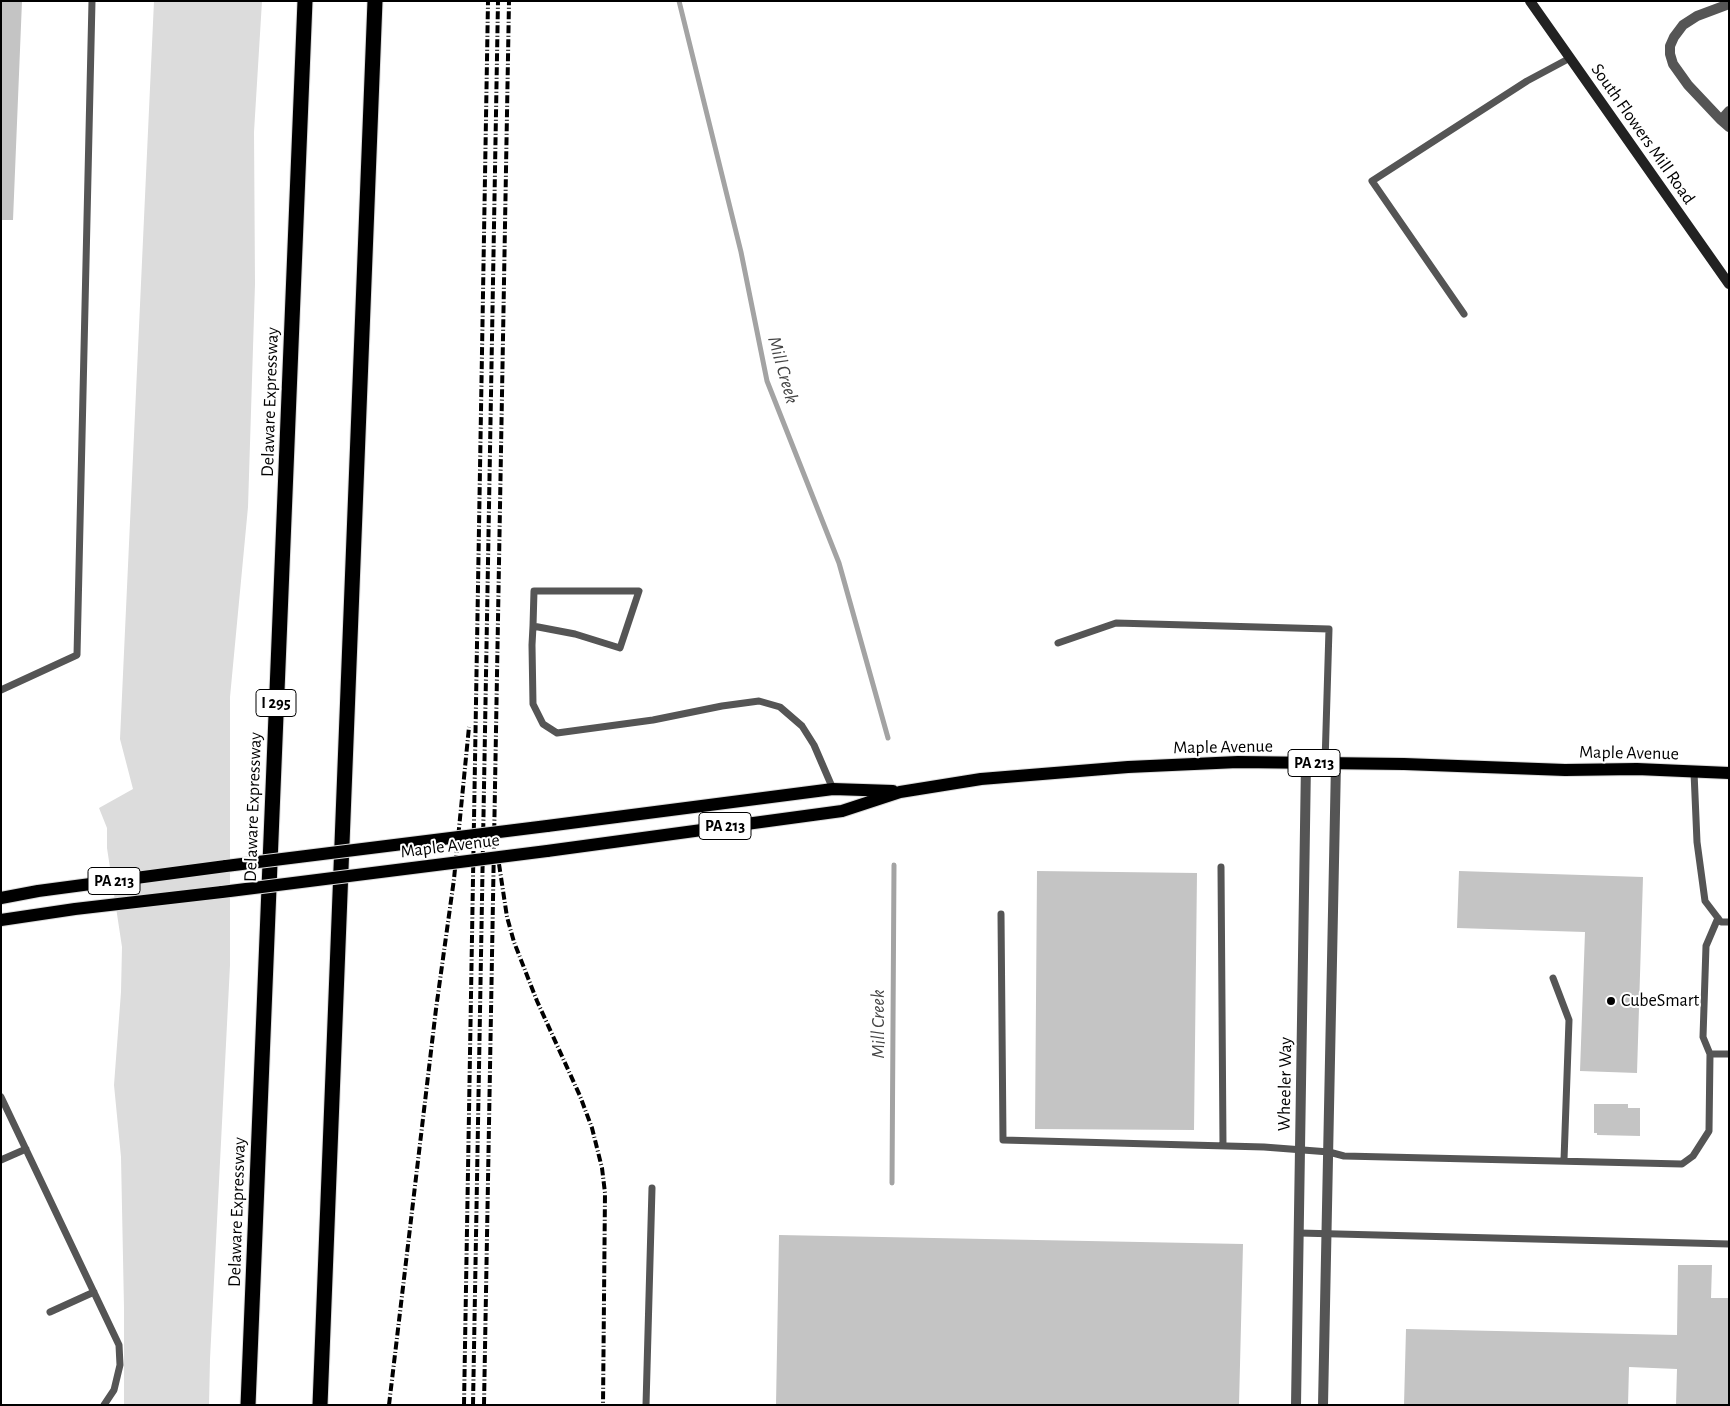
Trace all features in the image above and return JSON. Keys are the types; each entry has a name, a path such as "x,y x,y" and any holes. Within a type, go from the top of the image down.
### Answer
{"highway":[{"name":"Delaware Expressway","path":"248,1405 305,1"},
{"path":"320,1405 375,1"}],"main road":[{"name":"South Flowers Mill Road","path":"1530,1 1729,284"},
{"name":"Maple Avenue","path":"1,920 75,909 547,851 842,811 900,792 981,779 1128,767 1238,762 1404,764 1565,770 1729,773"},
{"name":"Maple Avenue","path":"1,898 38,891 226,866 833,789 900,792"}],"street":[{"path":"1729,4 1697,16 1683,25 1670,46 1673,64 1688,86 1725,123 1729,111"},
{"name":"Wheeler Way","path":"1296,1405 1306,763"},
{"path":"1324,1405 1329,1152 1330,763"}],"lane":[{"path":"1,690 77,655 92,1"},
{"path":"1464,314 1372,181 1528,81 1570,58"},
{"path":"533,626 575,634 620,648 639,591 534,591 533,626 533,704 542,724 557,734 653,720 722,706 759,701 780,707 802,726 814,745 833,789"},
{"path":"1058,643 1116,623 1329,629 1330,763"},
{"path":"1694,772 1697,842 1705,901 1721,922 1729,922"},
{"path":"1221,867 1223,1146"},
{"path":"1001,914 1003,1140 1223,1146 1329,1152 1344,1156 1682,1164 1693,1156 1709,1131 1710,1054 1704,1037 1706,946 1718,918"},
{"path":"1553,978 1569,1020 1564,1160"},
{"path":"1710,1054 1729,1054"},
{"path":"1,1097 120,1345 120,1366 114,1390 104,1405"},
{"path":"1,1160 26,1149"},
{"path":"646,1405 652,1188"},
{"path":"1299,1233 1729,1244"},
{"path":"50,1312 94,1292"}],"shaded area":[{"path":"154,1 262,1 254,132 255,284 248,507 230,697 230,965 209,1405 124,1405 121,1157 114,1085 121,992 122,947 107,848 107,828 99,808 133,789 120,739"}],"building":[{"path":"1,1 22,1 13,220 1,220"},
{"path":"1037,871 1197,873 1194,1130 1035,1129"},
{"name":"CubeSmart","path":"1459,871 1643,877 1637,1073 1580,1071 1585,932 1457,928"},
{"path":"1594,1104 1628,1104 1628,1108 1640,1108 1640,1136 1597,1135 1597,1133 1594,1133"},
{"path":"779,1235 1243,1244 1239,1405 776,1405"},
{"path":"1678,1265 1712,1265 1711,1298 1729,1298 1729,1405 1676,1405 1677,1369 1629,1367 1628,1405 1404,1405 1406,1329 1677,1335"}],"waterway":[{"name":"Mill Creek","path":"679,1 741,252 767,381 839,563 888,738"},
{"name":"Mill Creek","path":"892,1183 894,865"}],"railway":[{"path":"464,1405 488,1"},
{"path":"473,1405 498,1"},
{"path":"484,1405 509,1"},
{"path":"389,1405 436,1009 454,879 469,727"},
{"path":"499,864 507,917 514,942 537,1001 580,1096 592,1128 602,1168 605,1193 603,1405"}],"place":[{"name":"CubeSmart","path":"1611,1001"}]}
